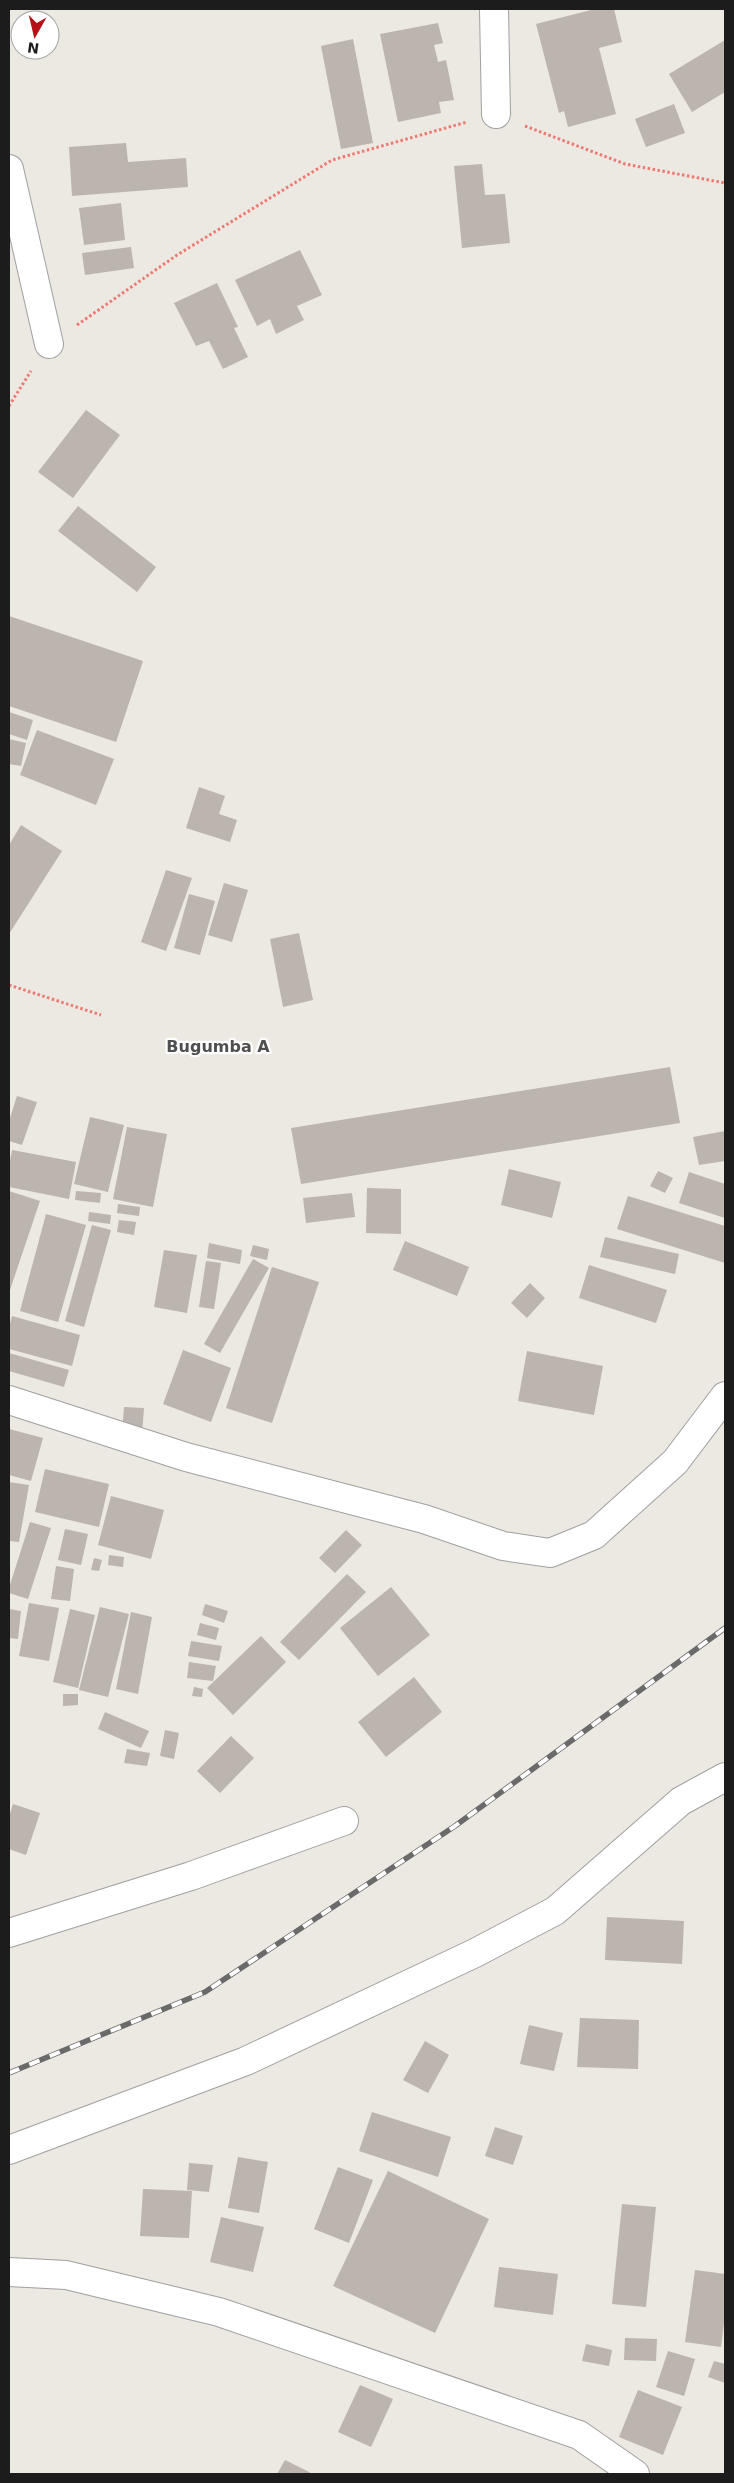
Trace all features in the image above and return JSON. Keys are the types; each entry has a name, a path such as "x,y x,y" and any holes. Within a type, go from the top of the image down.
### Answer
{"street":[{"path":"494,9 496,114"},
{"path":"9,169 49,344"},
{"path":"9,1400 186,1457 424,1518 503,1546 550,1553 594,1535 675,1462 725,1396"},
{"path":"9,2150 246,2061 493,1944 555,1911 681,1801 725,1777"},
{"path":"9,1933 191,1876 344,1821"},
{"path":"9,2272 66,2276 219,2312 579,2435 635,2474"}],"path":[{"path":"9,406 49,344 178,256 332,160 496,114 625,164 725,184"},
{"path":"9,985 101,1015"}],"building":[{"path":"595,9 614,9 622,42 599,48 616,114 568,127 564,111 559,113 536,24"},
{"path":"438,23 443,43 434,45 438,62 446,60 454,100 439,102 441,113 398,122 380,34"},
{"path":"353,39 373,143 341,149 321,46"},
{"path":"725,40 725,92 692,112 669,74"},
{"path":"674,104 685,133 646,147 635,119"},
{"path":"126,143 128,162 186,158 188,187 72,196 69,147"},
{"path":"482,164 485,195 505,194 510,243 462,248 454,166"},
{"path":"121,203 125,240 84,245 79,208"},
{"path":"131,247 134,268 85,275 82,253"},
{"path":"300,250 322,295 297,306 304,320 276,334 270,319 257,326 235,280"},
{"path":"217,283 238,327 234,328 248,357 223,369 209,341 196,346 174,303"},
{"path":"86,410 120,435 73,498 38,472"},
{"path":"78,506 156,567 137,592 58,531"},
{"path":"9,616 143,661 116,742 9,706"},
{"path":"9,712 33,720 27,740 9,734"},
{"path":"37,730 114,759 96,805 20,775"},
{"path":"9,739 26,743 21,766 9,764"},
{"path":"199,787 225,796 219,814 237,820 230,842 186,828"},
{"path":"21,825 62,851 9,934 9,845"},
{"path":"166,870 192,878 166,951 141,942"},
{"path":"224,883 248,890 232,942 208,935"},
{"path":"189,894 215,901 200,955 174,948"},
{"path":"299,933 313,1000 283,1007 270,939"},
{"path":"670,1067 680,1123 301,1184 291,1128"},
{"path":"17,1096 37,1102 22,1145 9,1141 9,1121"},
{"path":"90,1117 124,1125 108,1192 74,1184"},
{"path":"127,1127 167,1134 153,1207 113,1199"},
{"path":"725,1131 725,1161 699,1165 693,1137"},
{"path":"12,1150 76,1162 69,1199 9,1187 9,1166"},
{"path":"509,1169 561,1182 552,1218 501,1205"},
{"path":"658,1171 673,1178 665,1193 650,1186"},
{"path":"689,1172 725,1184 725,1218 679,1203"},
{"path":"367,1188 401,1189 401,1234 366,1233"},
{"path":"9,1191 40,1201 9,1293"},
{"path":"76,1191 101,1193 100,1203 75,1200"},
{"path":"352,1193 355,1217 306,1223 303,1198"},
{"path":"628,1196 725,1226 725,1263 617,1229"},
{"path":"118,1204 140,1207 139,1216 117,1213"},
{"path":"89,1212 111,1215 110,1224 88,1221"},
{"path":"46,1214 86,1225 58,1322 20,1311"},
{"path":"119,1220 136,1222 134,1235 117,1232"},
{"path":"92,1225 111,1230 84,1327 65,1321"},
{"path":"605,1237 679,1254 675,1274 600,1257"},
{"path":"405,1241 469,1267 457,1296 393,1270"},
{"path":"209,1243 242,1250 240,1264 207,1258"},
{"path":"253,1245 269,1249 267,1260 250,1256"},
{"path":"164,1250 197,1255 187,1313 154,1307"},
{"path":"253,1259 269,1268 220,1353 204,1344"},
{"path":"206,1261 221,1263 214,1309 199,1307"},
{"path":"589,1265 667,1290 656,1323 579,1298"},
{"path":"272,1267 319,1282 272,1423 226,1408"},
{"path":"530,1283 545,1298 527,1318 511,1303"},
{"path":"12,1316 80,1335 72,1366 9,1349 9,1327"},
{"path":"183,1350 231,1368 211,1422 163,1404"},
{"path":"527,1351 603,1366 594,1415 518,1401"},
{"path":"9,1353 69,1370 64,1387 9,1371"},
{"path":"124,1407 144,1408 142,1435 122,1433"},
{"path":"9,1429 43,1438 31,1481 9,1475"},
{"path":"45,1469 109,1484 99,1527 35,1512"},
{"path":"9,1482 29,1485 19,1542 9,1541"},
{"path":"111,1496 164,1510 151,1559 98,1545"},
{"path":"30,1522 51,1528 28,1599 9,1593 9,1588"},
{"path":"65,1529 88,1534 81,1565 58,1560"},
{"path":"346,1530 362,1545 335,1573 319,1558"},
{"path":"109,1555 124,1557 123,1567 108,1565"},
{"path":"94,1558 102,1560 99,1571 91,1570"},
{"path":"56,1566 74,1569 70,1601 51,1599"},
{"path":"347,1574 366,1592 299,1660 280,1642"},
{"path":"391,1587 430,1635 378,1676 340,1628"},
{"path":"29,1603 59,1608 49,1661 19,1656"},
{"path":"205,1604 228,1611 224,1623 202,1615"},
{"path":"100,1607 129,1614 108,1697 79,1690"},
{"path":"9,1609 21,1611 18,1639 9,1638"},
{"path":"70,1609 95,1615 78,1688 53,1682"},
{"path":"131,1612 152,1617 138,1694 116,1689"},
{"path":"200,1623 219,1628 216,1640 197,1635"},
{"path":"261,1636 286,1662 233,1715 207,1688"},
{"path":"191,1641 222,1646 219,1661 188,1656"},
{"path":"189,1662 216,1666 213,1681 187,1678"},
{"path":"414,1677 442,1712 386,1757 358,1722"},
{"path":"194,1687 203,1689 202,1697 192,1696"},
{"path":"63,1694 78,1694 78,1705 63,1706"},
{"path":"105,1712 149,1731 141,1748 98,1729"},
{"path":"165,1730 179,1733 174,1759 160,1756"},
{"path":"231,1736 254,1758 220,1793 197,1771"},
{"path":"127,1749 150,1753 147,1766 124,1763"},
{"path":"13,1804 40,1813 26,1855 9,1849 9,1817"},
{"path":"607,1917 684,1921 682,1964 605,1960"},
{"path":"580,2018 639,2020 638,2069 577,2067"},
{"path":"529,2025 563,2033 554,2071 520,2064"},
{"path":"425,2041 449,2055 428,2093 403,2080"},
{"path":"372,2112 451,2137 438,2177 359,2151"},
{"path":"495,2127 523,2136 513,2165 485,2156"},
{"path":"238,2157 268,2162 259,2213 228,2208"},
{"path":"189,2163 213,2165 209,2192 187,2190"},
{"path":"338,2167 373,2180 349,2243 314,2229"},
{"path":"388,2171 489,2219 435,2333 333,2286"},
{"path":"143,2189 192,2191 189,2238 140,2236"},
{"path":"622,2204 656,2207 646,2307 612,2304"},
{"path":"221,2217 264,2227 253,2272 210,2262"},
{"path":"499,2267 558,2274 553,2315 494,2307"},
{"path":"695,2270 725,2274 725,2315 721,2347 685,2342"},
{"path":"625,2338 657,2339 656,2361 624,2360"},
{"path":"586,2344 612,2350 609,2366 582,2361"},
{"path":"668,2351 695,2359 684,2396 656,2387"},
{"path":"714,2361 725,2364 725,2383 708,2377"},
{"path":"360,2385 393,2399 371,2447 338,2432"},
{"path":"638,2390 682,2407 663,2455 619,2437"},
{"path":"285,2460 313,2474 277,2474"}],"railway":[{"path":"9,2073 205,1992 455,1826 725,1628"}],"district":[{"name":"Bugumba A","path":"218,1046"}]}
